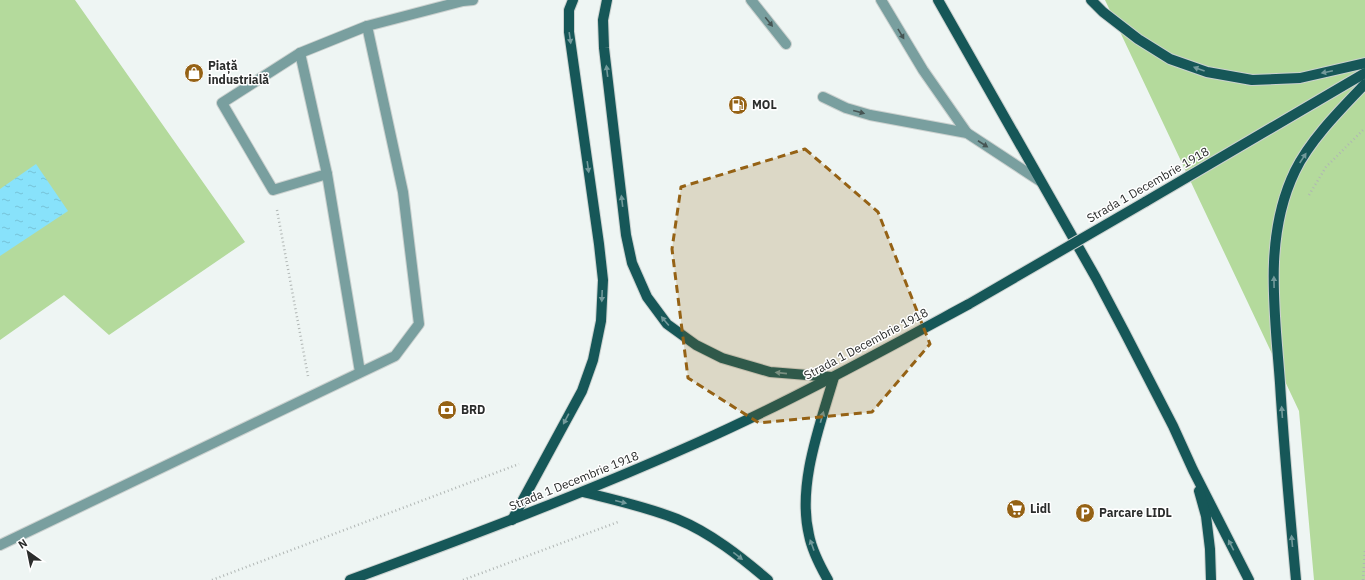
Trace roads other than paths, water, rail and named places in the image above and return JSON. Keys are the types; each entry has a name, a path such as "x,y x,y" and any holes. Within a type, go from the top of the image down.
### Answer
{"main road":[{"path":"512,520 582,391 593,360 601,321 603,280 600,251 569,32 569,10 573,0"},
{"path":"607,0 603,20 604,48 626,235 632,263 647,298 667,324 696,345 722,358 770,372 834,377 821,420 806,490 806,516 809,536 818,562 828,580"},
{"path":"938,0 1096,278 1173,426 1193,470 1249,580"},
{"path":"1091,0 1103,12 1138,39 1170,59 1207,72 1252,80 1300,78 1365,63"},
{"name":"Strada 1 Decembrie 1918","path":"350,580 583,492 701,442 834,377 969,304 1365,73"},
{"path":"1296,580 1282,417 1274,281 1275,244 1282,204 1295,171 1314,141 1365,84"},
{"path":"1193,470 1206,516 1210,549 1211,580"},
{"path":"583,492 651,509 704,532 732,551 768,580"}],"lane":[{"path":"327,174 273,190 222,103 300,53 367,26 463,1 473,0"},
{"path":"751,0 786,44"},
{"path":"881,0 923,70 966,133"},
{"path":"0,545 395,356 419,324 403,192 367,26"},
{"path":"300,53 327,174 360,372"},
{"path":"823,96 846,108 870,115 966,133 1040,181"}],"water":[{"path":"36,164 68,211 0,256 0,189"}],"place":[{"name":"Piață industrială","path":"194,73"},
{"name":"MOL","path":"738,105"},
{"name":"BRD","path":"447,410"},
{"name":"Lidl","path":"1016,509"},
{"name":"Parcare LIDL","path":"1085,513"}]}
